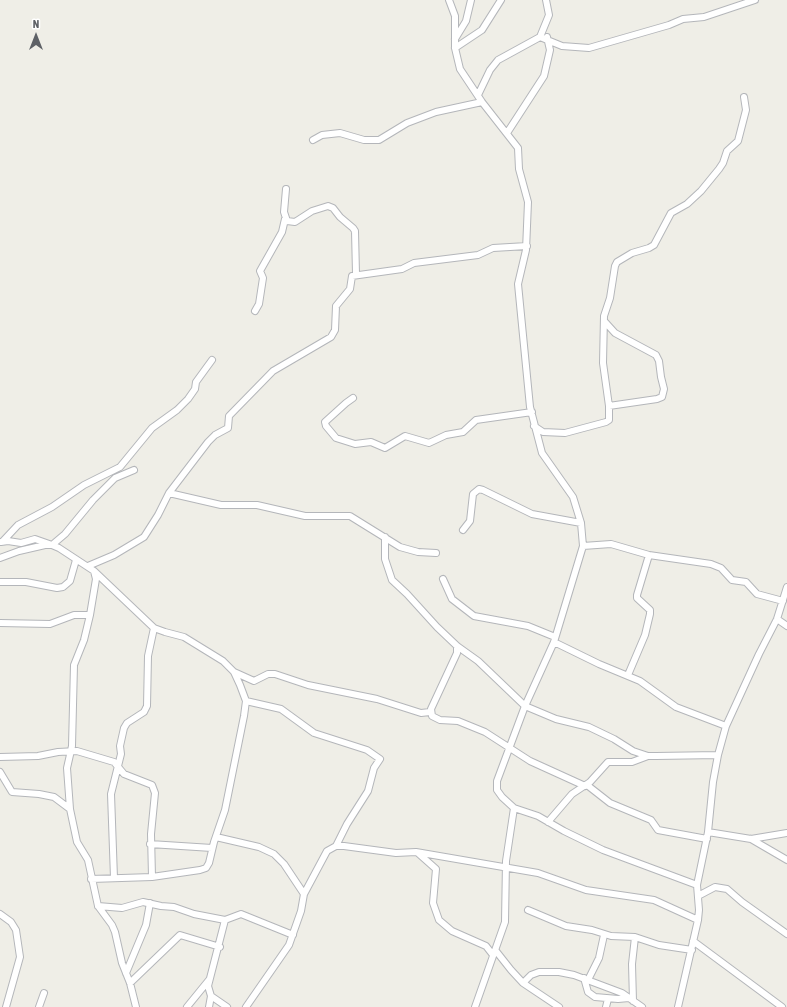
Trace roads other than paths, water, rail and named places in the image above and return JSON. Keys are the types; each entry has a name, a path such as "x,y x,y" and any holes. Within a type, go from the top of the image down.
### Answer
{"street":[{"path":"449,0 455,16 455,48 460,69 482,102 518,146 519,169 527,197 527,246 518,284 521,327 534,426 542,453 573,497 581,523 583,546 573,584 555,640 525,706 497,781 497,790 514,808 532,814 603,850 698,885"},
{"path":"455,40 466,21 471,0"},
{"path":"455,48 482,30 501,0"},
{"path":"478,95 490,70 498,60 540,37 549,15 546,0"},
{"path":"540,37 562,46 590,48 669,25 683,19 704,17 755,0"},
{"path":"507,133 544,76 550,52 548,39 544,30"},
{"path":"534,426 543,432 561,434 606,422 610,416 603,363 604,322 616,264 632,253 651,247 671,213 687,204 705,187 723,163 726,151 738,141 746,110 744,97"},
{"path":"313,140 322,135 340,133 364,140 379,140 407,124 436,112 482,102"},
{"path":"255,311 259,304 263,278 260,271 282,232 285,219 284,212 286,189"},
{"path":"285,219 287,221 295,222 312,211 328,206 333,208 355,229 356,274"},
{"path":"88,566 108,558 139,541 155,521 169,493 208,442 215,435 228,428 229,416 273,372 312,347 331,337 336,330 336,306 350,289 352,277 356,274 402,270 414,263 478,255 496,247 527,246"},
{"path":"604,322 615,333 656,355 659,361 664,389 662,397 657,399 609,406"},
{"path":"1,542 18,525 52,507 84,485 120,467 152,428 177,410 188,399 195,389 196,382 212,360"},
{"path":"353,398 325,422 326,426 336,438 355,444 371,442 385,448 405,436 429,443 446,435 464,432 476,420 532,412"},
{"path":"0,558 19,551 52,545 65,534 93,500 115,478 134,470"},
{"path":"464,530 470,521 473,494 479,489 532,514 581,523"},
{"path":"169,493 221,505 258,505 304,516 350,516 400,547 418,552 436,553"},
{"path":"385,537 385,559 390,578 457,646 478,661 525,706 556,719 589,727 614,739 633,751 648,756"},
{"path":"1,542 21,542 35,539 52,545 88,566 154,628 184,637 223,661 234,672 254,681 268,674 274,674 303,683 377,699 421,713 430,712"},
{"path":"583,546 611,544 649,555 711,564 717,566 732,580 746,582 757,594 784,601"},
{"path":"628,675 645,635 650,614 650,610 637,598 649,555"},
{"path":"0,582 26,582 57,588 63,587 70,581 76,560"},
{"path":"94,571 96,579 90,615 84,640 74,665 71,751 67,768 70,809 77,842 88,860 98,906 112,925 118,940 122,963 130,983 136,1007"},
{"path":"443,579 452,599 474,616 528,626 599,664 628,675 645,684 676,707 726,726"},
{"path":"678,1007 698,920 698,885 707,836 713,782 718,754 726,726 777,619 784,601 787,587"},
{"path":"0,623 50,624 74,615 90,615"},
{"path":"777,619 787,626"},
{"path":"114,878 110,796 121,753 122,734 126,725 144,712 147,706 148,656 154,628"},
{"path":"430,712 457,653 457,646"},
{"path":"92,879 152,877 206,868 209,863 212,848 225,810 246,701 234,672"},
{"path":"246,701 261,706 281,709 314,734 367,750 380,758 374,768 368,791 347,824 336,846 327,851 304,894 303,904 293,935 284,955 246,1007"},
{"path":"430,712 436,719 458,721 485,732 530,761 586,786 610,803 651,820 658,830 707,836 751,839 787,833"},
{"path":"0,757 38,756 71,751 111,760 118,765 120,771 124,774 150,784 154,790 150,844 152,877"},
{"path":"548,822 572,794 586,786 608,762 632,762 648,756 718,754"},
{"path":"0,772 12,792 39,794 54,797 70,809"},
{"path":"475,1007 505,922 507,892 506,868 514,808"},
{"path":"216,837 259,847 274,854 284,864 304,894"},
{"path":"751,839 787,860"},
{"path":"150,844 212,848"},
{"path":"336,846 396,854 416,852 538,873 586,890 654,900 698,920"},
{"path":"416,852 436,869 434,903 439,920 452,931 486,946 523,983 559,1007"},
{"path":"698,896 715,887 727,888 746,905 787,934"},
{"path":"98,906 122,908 140,902 178,908 194,914 225,920 241,914 293,935"},
{"path":"126,973 146,925 150,904"},
{"path":"528,910 557,924 592,930 604,935 635,937 660,945 692,950"},
{"path":"0,914 11,922 16,930 20,957 6,1007"},
{"path":"209,1007 211,996 208,986 220,947 225,920"},
{"path":"130,983 180,935 220,947"},
{"path":"604,935 599,958 586,979 591,996 608,999 631,999"},
{"path":"631,999 632,958 635,937"},
{"path":"694,941 782,1007"},
{"path":"523,983 531,975 539,972 559,972 586,979 615,990 642,1007"},
{"path":"187,1007 210,979"},
{"path":"39,1007 44,993"},
{"path":"211,996 227,1007"},
{"path":"606,1007 608,999"}]}
